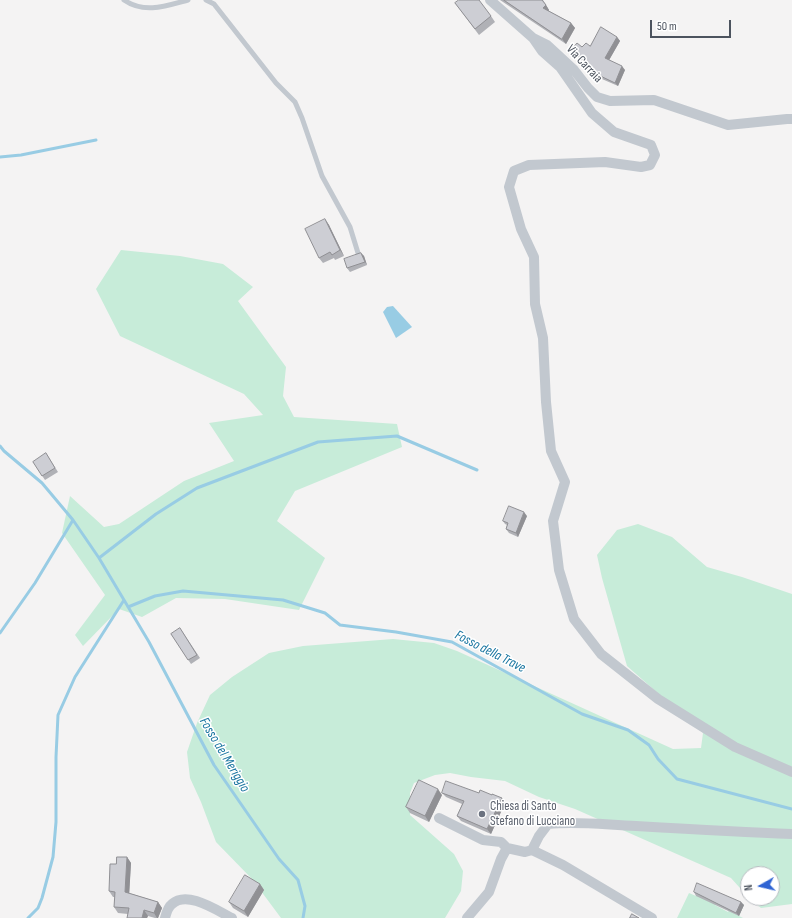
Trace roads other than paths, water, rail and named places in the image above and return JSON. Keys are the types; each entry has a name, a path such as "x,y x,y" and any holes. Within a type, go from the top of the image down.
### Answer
{"street":[{"name":"Via Carraia","path":"490,0 533,38 546,45 560,57 574,70 597,97 610,101 654,100 728,125 787,118 792,119"},
{"path":"533,38 542,51 560,67 592,113 614,132 650,145 655,155 650,165 641,167 605,162 529,165 514,171 509,187 521,229 534,257 535,304 543,338 546,402 551,451 565,482 553,521 559,570 574,618 601,654 658,699 735,747 792,772"},
{"path":"439,818 483,840 501,842 507,848 525,852 532,850 563,865 652,918"},
{"path":"532,850 539,836 548,824 558,823 792,834"},
{"path":"467,918 489,892 501,859 507,848"},
{"path":"165,918 170,905 180,899 190,899 232,918"}],"lane":[{"path":"124,0 144,9 161,7 188,0"},
{"path":"206,0 214,4 276,83 295,102 322,176 350,227 358,253"}],"water":[{"path":"393,306 412,327 396,338 383,312 387,307"}],"waterway":[{"path":"0,157 21,155 96,140"},
{"path":"99,558 156,514 197,488 318,442 397,436 477,470"},
{"name":"Fosso del Meriggio","path":"0,446 42,483 73,520 99,558 149,642 214,765 279,859 298,880 305,906 303,918"},
{"path":"0,633 35,583 73,520"},
{"name":"Fosso della Trave","path":"128,607 155,596 183,591 283,600 325,613 340,625 396,632 452,642 582,714 628,730 649,745 658,759 677,779 792,809"},
{"path":"28,918 38,908 53,857 56,822 56,757 58,715 75,677 124,600"}],"place":[{"name":"Chiesa di Santo Stefano di Lucciano","path":"482,814"}]}
